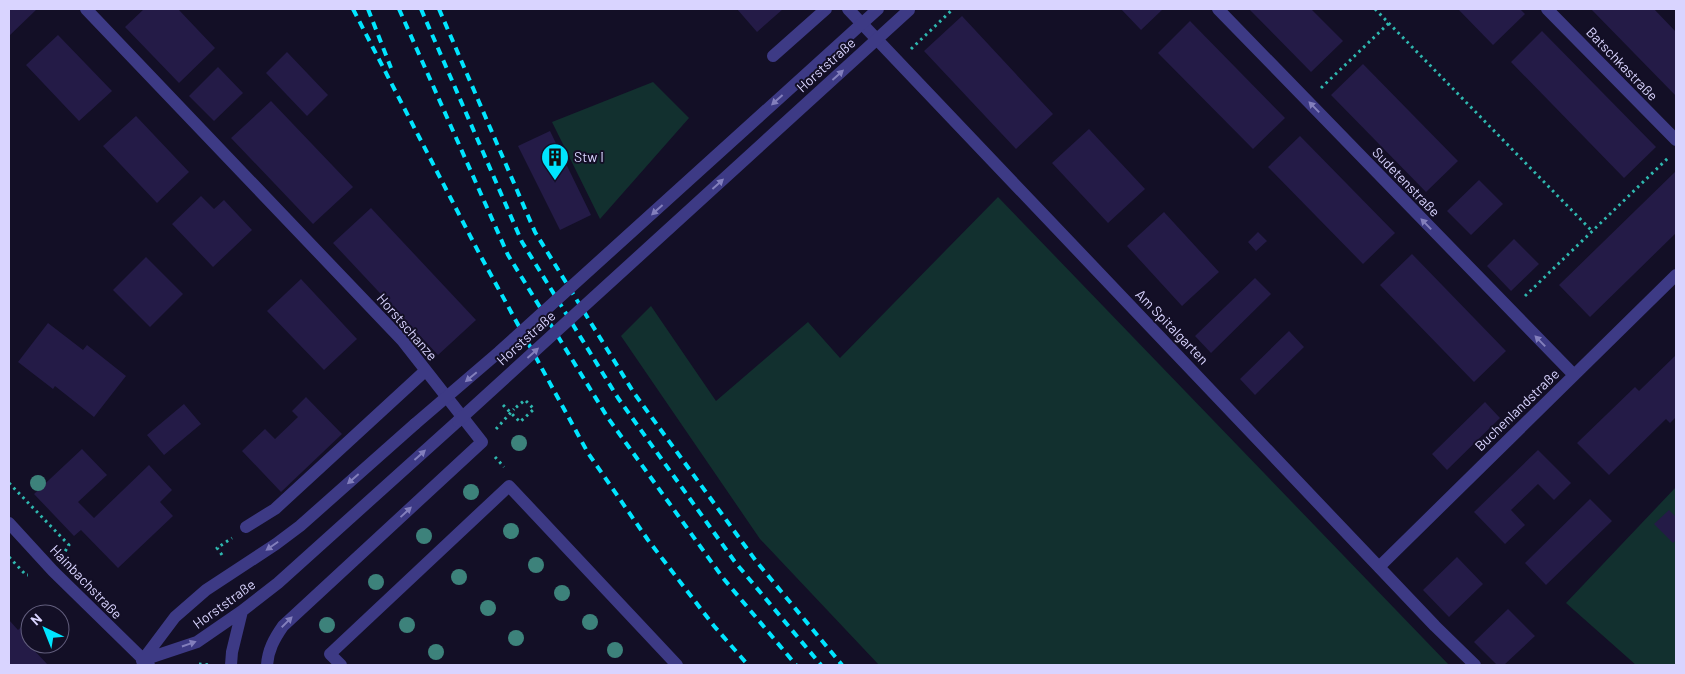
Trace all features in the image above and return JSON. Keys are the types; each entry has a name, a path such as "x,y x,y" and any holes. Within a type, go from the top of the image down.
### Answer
{"street":[{"name":"Horstschanze","path":"86,9 402,340 482,442 282,626 273,641 267,665"},
{"path":"773,56 826,9"},
{"name":"Am Spitalgarten","path":"848,9 1379,567 1475,665"},
{"name":"Horststraße","path":"143,664 175,617 206,590 300,526 499,352 878,9"},
{"name":"Sudetenstraße","path":"1218,9 1574,375"},
{"name":"Batschkastraße","path":"1547,9 1676,140"},
{"name":"Horststraße","path":"143,664 197,642 278,583 909,10"},
{"name":"Buchenlandstraße","path":"1379,567 1676,275"},
{"path":"246,528 275,509 425,371"},
{"path":"341,665 330,654 509,486 676,665"},
{"name":"Hainbachstraße","path":"9,522 53,571 143,664"},
{"path":"231,665 232,652 242,611"}],"path":[{"path":"898,62 953,9"},
{"path":"1375,9 1592,231"},
{"path":"1308,101 1389,23"},
{"path":"1510,310 1669,156"},
{"path":"490,392 520,422 534,409 525,400 514,409 502,423"},
{"path":"9,483 70,545 53,571"}],"green space":[{"path":"653,82 689,118 600,219 552,122"},
{"path":"998,197 1449,665 879,665 760,539 621,336 651,306 716,401 808,322 840,358"},
{"path":"1676,487 1676,665 1636,665 1566,603"}],"building":[{"path":"9,9 37,9 9,36"},
{"path":"144,9 178,9 215,48 179,83 125,27"},
{"path":"737,9 783,9 757,32"},
{"path":"1121,9 1163,9 1141,30"},
{"path":"1249,9 1311,9 1343,41 1311,72"},
{"path":"1458,9 1520,9 1525,14 1493,45"},
{"path":"1591,9 1654,9 1676,32 1676,96"},
{"path":"962,16 1053,114 1016,149 924,51"},
{"path":"1190,21 1285,118 1253,149 1158,53"},
{"path":"1542,31 1656,147 1624,178 1511,62"},
{"path":"58,35 112,91 79,121 26,65"},
{"path":"287,52 328,95 307,116 266,73"},
{"path":"1363,64 1458,161 1426,192 1331,95"},
{"path":"218,67 243,93 214,121 189,96"},
{"path":"271,101 353,187 313,224 231,138"},
{"path":"136,116 189,172 157,203 103,146"},
{"path":"1089,129 1145,189 1108,223 1052,163"},
{"name":"Stw I","path":"550,131 591,215 560,230 518,146"},
{"path":"1300,136 1395,233 1363,264 1268,167"},
{"path":"1676,171 1676,233 1590,317 1559,285"},
{"path":"1479,180 1503,204 1471,235 1447,211"},
{"path":"201,196 214,209 224,200 252,230 213,267 172,224"},
{"path":"371,208 476,320 438,355 333,243"},
{"path":"1164,212 1219,272 1182,306 1127,246"},
{"path":"1258,232 1267,241 1256,251 1248,242"},
{"path":"1514,239 1539,264 1511,291 1487,266"},
{"path":"1412,254 1506,351 1474,382 1380,285"},
{"path":"146,257 183,294 150,327 113,290"},
{"path":"1255,278 1271,294 1211,353 1195,336"},
{"path":"301,279 357,339 324,370 267,311"},
{"path":"48,323 83,350 87,345 126,376 94,417 55,386 53,389 18,362"},
{"path":"1289,331 1304,347 1255,395 1240,379"},
{"path":"1676,355 1676,417 1670,423 1666,419 1609,475 1577,443 1635,387 1639,391"},
{"path":"306,397 342,434 281,492 242,451 265,429 275,439 298,417 292,411"},
{"path":"1485,402 1500,418 1447,470 1432,454"},
{"path":"184,404 201,424 164,455 147,435"},
{"path":"82,449 107,475 78,502 94,518 149,465 172,490 160,502 173,516 118,568 81,530 74,536 34,494"},
{"path":"1538,450 1571,483 1554,500 1538,484 1511,510 1525,525 1505,544 1474,512"},
{"path":"1590,499 1612,521 1546,585 1525,563"},
{"path":"1669,510 1676,517 1676,540 1673,543 1654,524"},
{"path":"1457,557 1483,584 1449,617 1423,590"},
{"path":"1508,609 1535,636 1504,665 1497,665 1474,642"},
{"path":"9,620 18,630 20,628 20,654 38,654 48,665 9,665"}],"railway":[{"path":"353,9 479,253 588,453 648,540 714,626 748,665"},
{"path":"368,9 391,68"},
{"path":"399,9 508,255 608,418 723,578 796,665"},
{"path":"421,9 522,242 618,398 735,562 821,665"},
{"path":"439,9 535,232 634,393 756,561 842,665"}],"place":[{"name":"Stw I","path":"555,181"}]}
